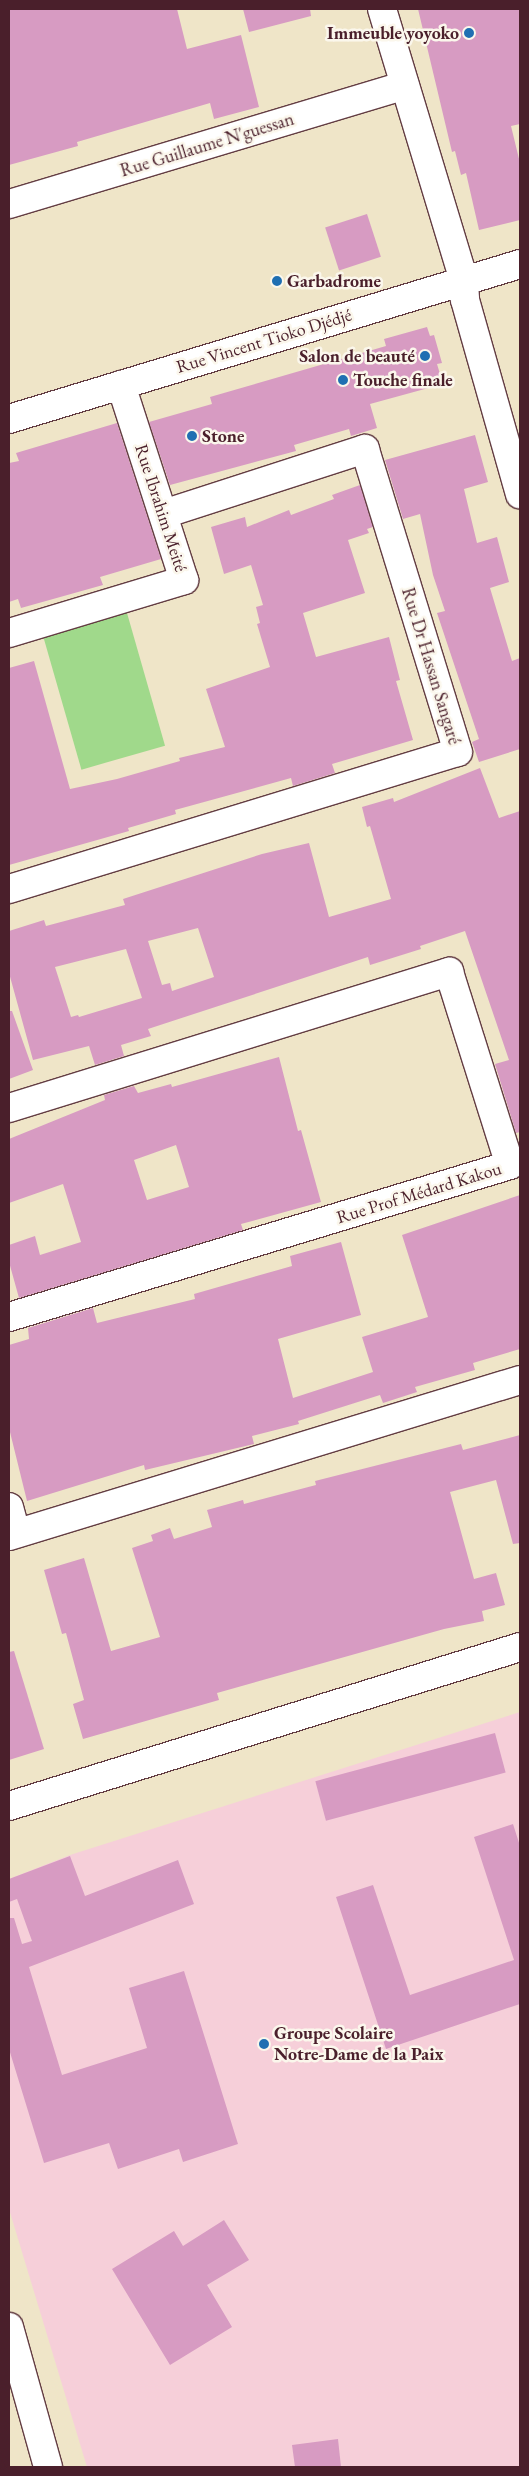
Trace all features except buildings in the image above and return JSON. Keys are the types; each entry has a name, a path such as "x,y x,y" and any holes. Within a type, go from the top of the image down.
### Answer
{"street":[{"path":"382,9 464,280 465,300 520,494"},
{"name":"Rue Guillaume N'guessan","path":"9,204 405,85"},
{"name":"Rue Vincent Tioko Djédjé","path":"9,419 124,395 464,280 520,264"},
{"name":"Rue Ibrahim Meité","path":"9,633 184,580 124,395"},
{"name":"Rue Dr Hassan Sangaré","path":"9,889 458,752 365,449 164,514"},
{"name":"Rue Prof Médard Kakou","path":"9,1108 449,972 510,1165 9,1317"},
{"path":"9,1507 13,1535 520,1380"},
{"path":"9,1806 520,1647"},
{"path":"9,2327 48,2467"}],"shaded area":[{"name":"Groupe Scolaire Notre-Dame de la Paix","path":"520,1712 520,2467 87,2467 9,2209 9,1879 70,1855"}],"green space":[{"path":"127,613 165,746 81,770 43,637"}],"place":[{"name":"Immeuble yoyoko","path":"469,33"},
{"name":"Garbadrome","path":"277,281"},
{"name":"Salon de beauté","path":"425,356"},
{"name":"Touche finale","path":"343,380"},
{"name":"Stone","path":"192,436"},
{"name":"Groupe Scolaire Notre-Dame de la Paix","path":"264,2044"}]}
